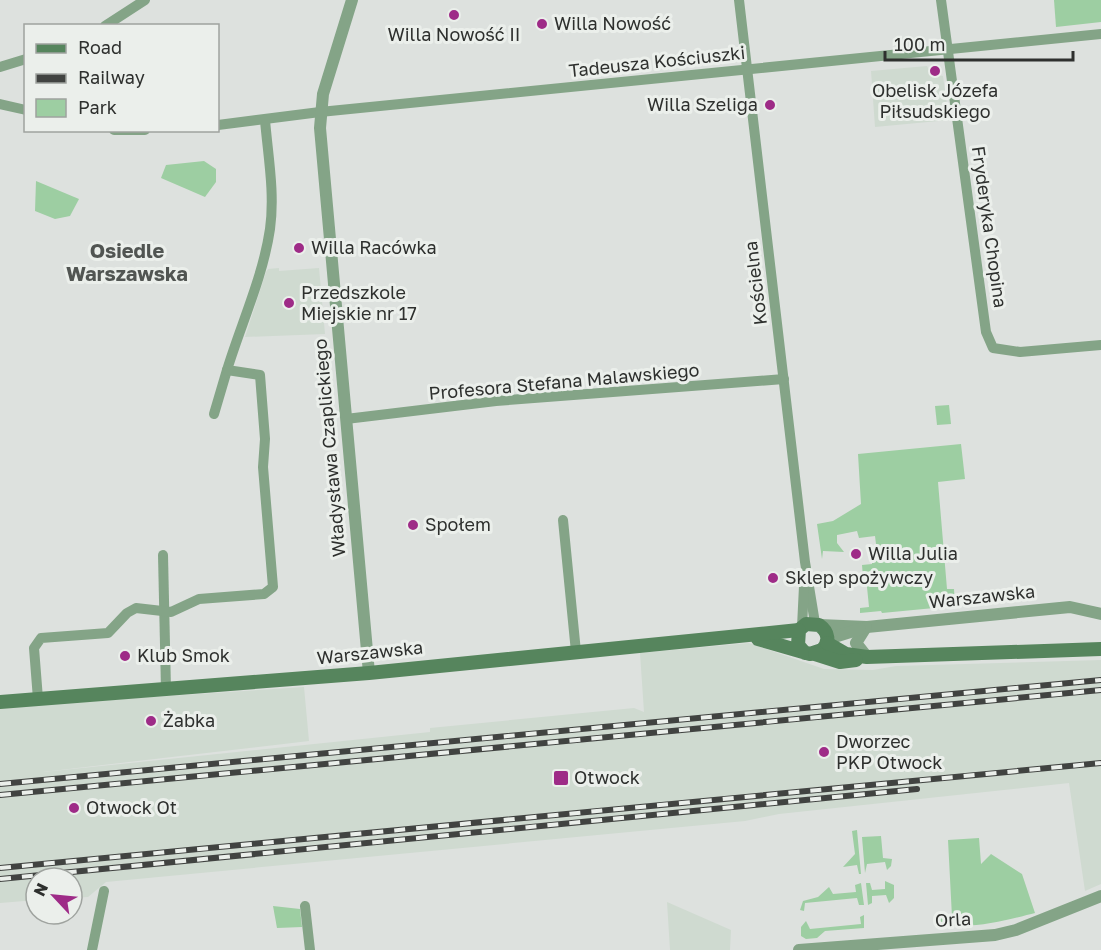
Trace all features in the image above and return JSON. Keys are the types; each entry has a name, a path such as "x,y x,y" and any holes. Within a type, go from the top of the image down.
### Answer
{"main road":[{"name":"Warszawska","path":"0,702 369,673 747,637 809,626"},
{"path":"809,626 825,631 827,641 822,650 810,653 798,645 809,626"},
{"name":"Warszawska","path":"747,637 840,662 867,657 1101,649"},
{"name":"Warszawska","path":"827,641 846,654 867,657"}],"street":[{"path":"108,24 145,0"},
{"name":"Władysława Czaplickiego","path":"352,0 326,84 320,112 329,243 369,673"},
{"name":"Kościelna","path":"739,0 784,379 809,626"},
{"name":"Fryderyka Chopina","path":"941,0 986,332 993,348 1002,352 1058,350 1101,345"},
{"name":"Tadeusza Kościuszki","path":"219,125 320,112 1101,34"},
{"path":"0,67 24,60"},
{"path":"0,104 24,110"},
{"path":"214,414 256,281 270,228 271,186 265,120"},
{"path":"38,699 34,648 41,638 108,633 130,611 143,608 174,612 199,599 264,594 273,586 263,467 265,439 260,375 227,370"},
{"name":"Profesora Stefana Malawskiego","path":"346,419 496,401 630,393 784,379"},
{"path":"563,520 576,652"},
{"path":"163,555 166,690"},
{"name":"Warszawska","path":"809,626 867,627 1070,607 1101,614"},
{"path":"867,627 860,633 856,643 867,657"},
{"name":"Warszawska","path":"827,641 867,627"},
{"path":"92,950 104,891"},
{"name":"Orla","path":"799,950 994,935 1016,930 1101,896"},
{"path":"305,906 310,950"}],"shaded area":[{"path":"927,66 931,74 943,76 949,120 875,127 871,71"},
{"name":"Przedszkole Miejskie nr 17","path":"279,268 279,271 319,268 325,334 245,337 266,272 268,269"},
{"path":"749,643 824,669 873,670 896,666 1101,660 1101,884 1085,891 1069,783 779,814 745,821 106,882 88,897 84,897 84,866 24,866 24,901 0,903 0,707 304,687 309,741 43,772 430,732 430,728 634,708 644,712 640,653"},
{"path":"667,902 731,930 730,950 670,950"}],"green space":[{"path":"1054,0 1101,0 1101,22 1056,27"},
{"path":"204,161 216,169 216,182 205,197 161,178 166,165"},
{"path":"36,181 79,199 70,216 55,219 35,211"},
{"path":"949,405 951,424 937,425 935,406"},
{"path":"961,444 965,479 938,482 947,589 954,589 955,606 860,613 860,608 869,607 866,577 863,577 862,565 872,564 872,552 877,552 875,536 859,538 857,531 837,535 837,543 844,552 823,551 822,559 817,524 833,521 861,504 858,454"},
{"path":"857,830 861,874 859,874 857,865 843,867 855,854 852,831"},
{"path":"881,836 883,858 892,859 891,866 887,870 885,862 867,864 865,873 862,837"},
{"path":"979,838 981,864 991,854 1022,874 1035,913 999,922 969,926 955,926 937,918 952,917 948,840"},
{"path":"885,881 894,885 894,898 889,903 886,895 872,896 872,903 868,905 866,883 870,883 872,890 885,889"},
{"path":"861,883 864,905 859,905 857,898 805,903 804,911 800,910 803,901 818,897 829,887 833,894 856,892 855,885"},
{"path":"273,906 300,909 302,927 277,928"},
{"path":"864,915 864,928 825,931 817,938 806,939 801,936 801,927 806,921 810,929 861,924 860,917"}],"railway":[{"path":"0,784 1101,680"},
{"path":"0,795 1101,690"},
{"path":"0,868 1101,763"},
{"path":"0,879 917,789"}],"place":[{"name":"Willa Nowość II","path":"454,15"},
{"name":"Willa Nowość","path":"542,24"},
{"name":"Obelisk Józefa Piłsudskiego","path":"935,71"},
{"name":"Willa Szeliga","path":"770,105"},
{"name":"Willa Racówka","path":"299,248"},
{"name":"Przedszkole Miejskie nr 17","path":"289,303"},
{"name":"Społem","path":"413,525"},
{"name":"Willa Julia","path":"856,554"},
{"name":"Sklep spożywczy","path":"773,578"},
{"name":"Klub Smok","path":"125,656"},
{"name":"Żabka","path":"151,721"},
{"name":"Dworzec PKP Otwock","path":"824,752"},
{"name":"Otwock","path":"561,778"},
{"name":"Otwock Ot","path":"74,808"}],"district":[{"name":"Osiedle Warszawska","path":"127,262"}]}
